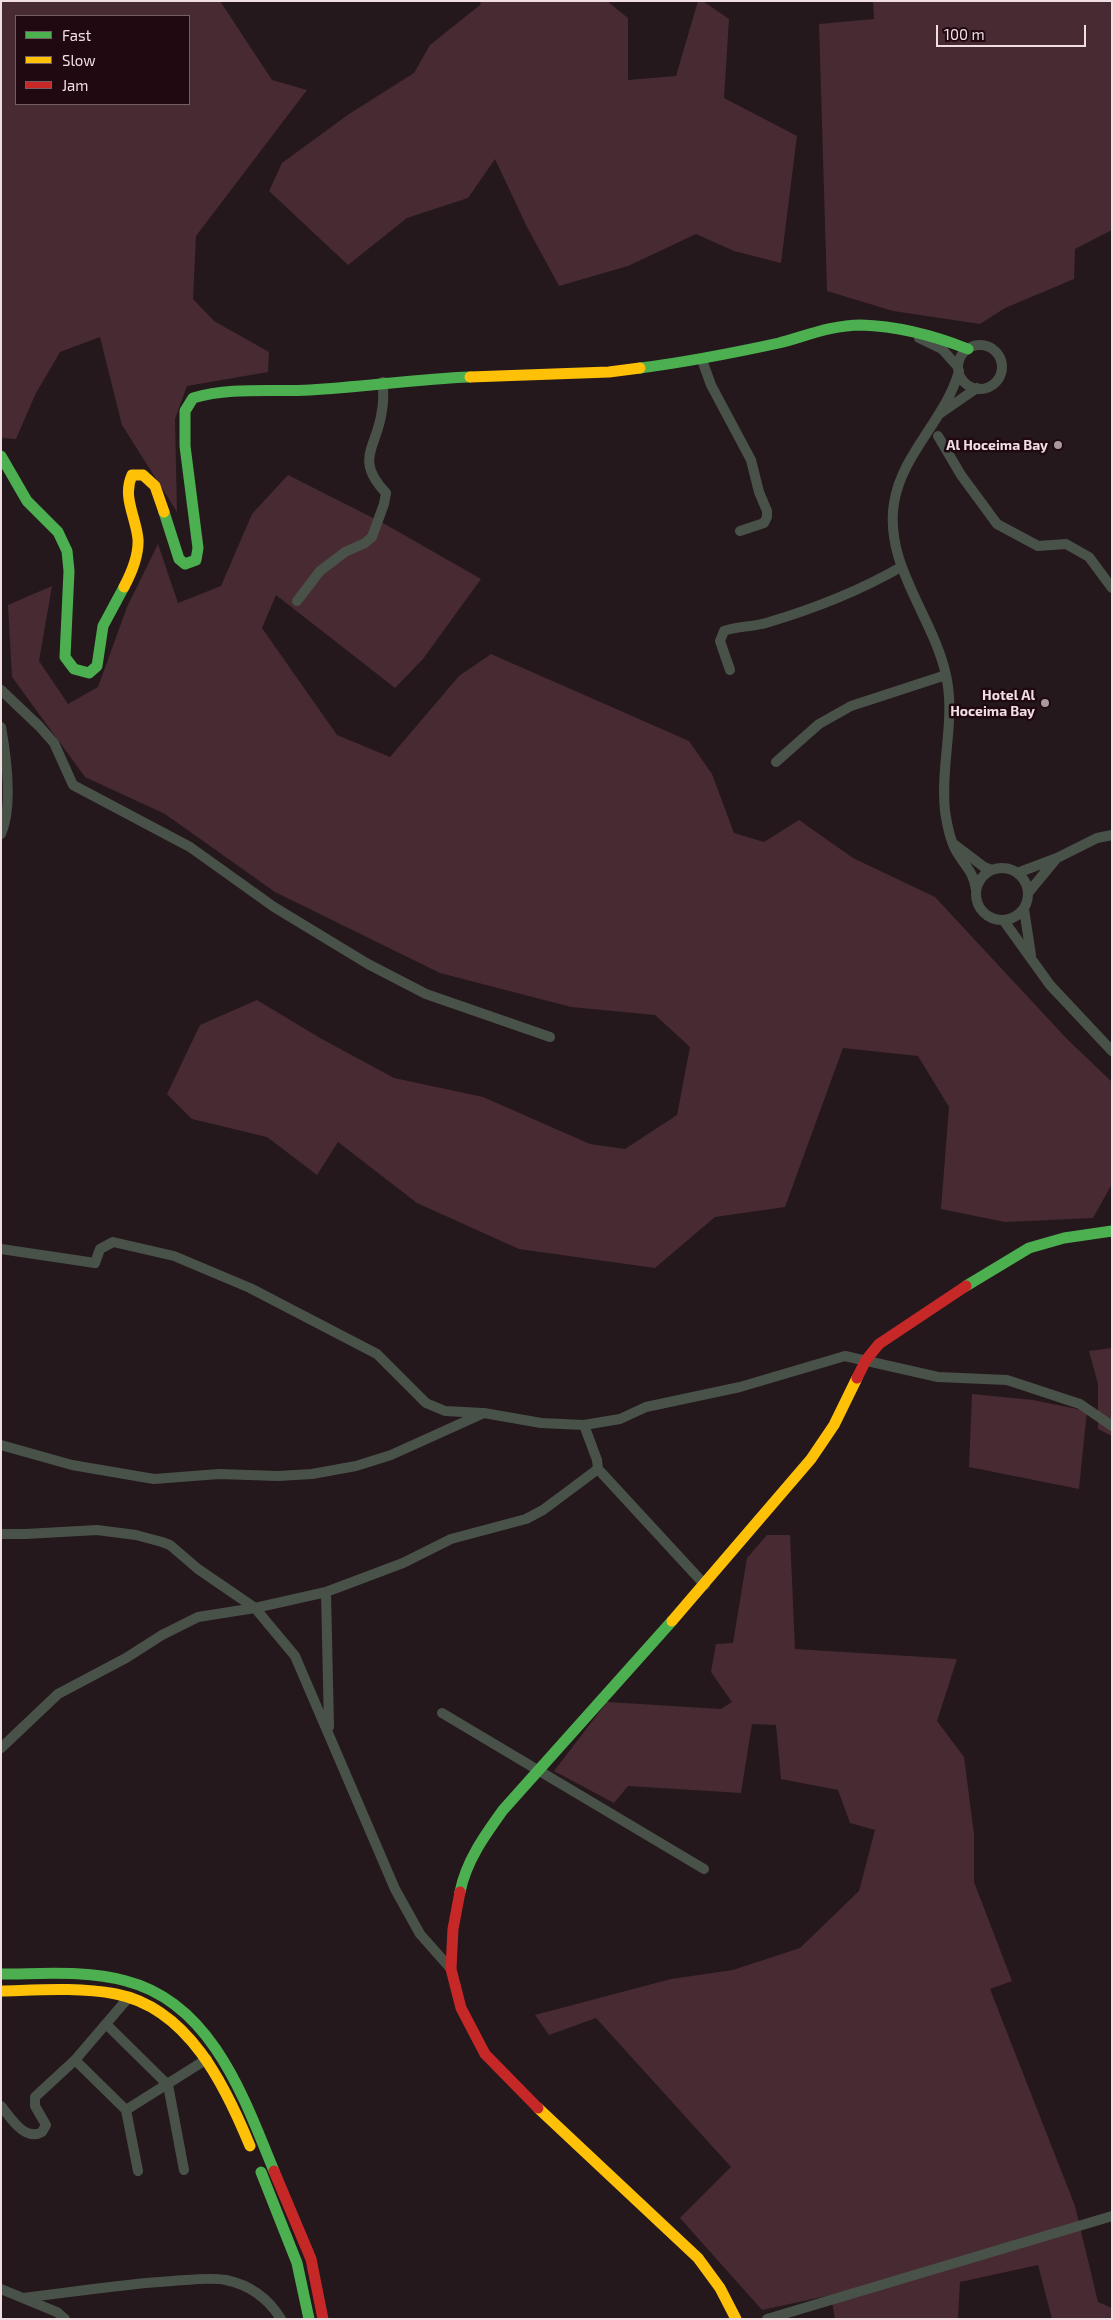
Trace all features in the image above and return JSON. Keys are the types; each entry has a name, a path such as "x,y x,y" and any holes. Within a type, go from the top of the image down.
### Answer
{"main road":[{"path":"1,456 28,500 44,516 64,542 69,571 65,657 74,669 89,673 97,666 103,626 133,571 135,562 138,538 128,487 132,475 142,474 155,486 179,560 185,564 196,560 198,548 185,446 185,411 193,398 213,392 310,390 434,378 609,372 702,360 838,327 881,327 940,338 968,349"},
{"path":"736,2319 720,2288 698,2258 514,2086 485,2054 461,2008 450,1969 453,1930 462,1882 481,1840 503,1810 705,1585 811,1459 834,1425 866,1360 878,1344 944,1300 1029,1248 1064,1238 1112,1231"},
{"path":"1,1974 88,1976 128,1982 168,2002 198,2026 213,2043 240,2088 311,2259 323,2319"},
{"path":"1,1991 99,1992 129,1997 165,2018 207,2059 224,2085 297,2263 309,2319"}],"street":[{"path":"904,332 942,349 959,369 964,381 977,388"},
{"path":"937,416 977,388 990,387 996,382 1002,372 1001,361 996,352 987,346 977,345 968,349 960,359 956,381 898,480 892,523 895,547 901,567 941,656 946,675 950,701 944,796 947,824 956,852 971,870 977,902 983,912 992,919 1004,921 1015,917 1024,909"},
{"path":"702,360 711,385 751,460 759,492 767,511 764,523 740,531"},
{"path":"297,601 320,571 345,552 365,543 372,537 386,493 370,474 369,458 382,410 383,382"},
{"path":"938,436 961,475 997,524 1038,546 1066,544 1081,552 1089,557 1112,588"},
{"path":"730,670 720,641 724,631 732,628 764,624 880,580 901,567"},
{"path":"776,762 819,724 851,706 946,675"},
{"path":"1,690 54,743 73,784 190,847 274,907 368,964 426,994 550,1037"},
{"path":"1,727 8,772 5,816 1,834"},
{"path":"1017,873 1057,858 1097,838 1112,835"},
{"path":"954,845 984,867 992,870"},
{"path":"1032,961 1024,909 1028,893 1057,858"},
{"path":"976,890 983,876 992,870 1003,868 1017,873 1025,881 1028,893"},
{"path":"1004,921 1050,985 1112,1051"},
{"path":"1,1249 95,1263 100,1249 113,1242 174,1256 250,1288 377,1354 426,1404 446,1411 484,1414 541,1423 584,1425 620,1419 646,1407 740,1387 845,1356 938,1377 1006,1380 1080,1404 1112,1426"},
{"path":"1,1445 72,1465 154,1479 219,1474 296,1475 356,1466 391,1455 484,1414"},
{"path":"584,1425 597,1460 598,1469 705,1585"},
{"path":"1,1748 58,1694 126,1658 162,1635 198,1617 255,1608 326,1592 403,1564 450,1539 526,1519 543,1510 598,1469"},
{"path":"1,1534 97,1530 136,1535 162,1542 170,1545 198,1569 255,1608 295,1656 395,1889 420,1934 450,1969"},
{"path":"326,1592 329,1735"},
{"path":"442,1712 704,1869"},
{"path":"1,2106 19,2128 32,2134 40,2134 46,2125 35,2106 35,2097 75,2060 129,1997"},
{"path":"106,2024 168,2085 184,2170"},
{"path":"126,2110 207,2059"},
{"path":"75,2060 126,2110 138,2171"},
{"path":"767,2319 1112,2216"},
{"path":"23,2298 118,2285 204,2279 226,2280 256,2292 273,2306 281,2319"},
{"path":"1,2289 57,2312 65,2319"}],"shaded area":[{"path":"1,1 220,1 272,80 307,90 196,236 193,299 214,321 269,352 268,372 187,386 175,419 177,512 122,425 100,337 60,352 35,395 16,439 1,438"},
{"path":"481,1 607,1 628,18 628,80 676,76 698,1 703,1 729,19 724,98 797,136 781,263 734,251 696,234 628,266 559,286 527,227 495,159 468,198 407,218 348,265 269,191 282,163 349,114 414,73 430,45 480,5"},
{"path":"873,1 1112,1 1112,230 1075,249 1074,279 1005,308 980,324 893,311 827,291 819,24 874,19"},
{"path":"288,475 383,523 481,579 423,659 395,688 276,595 262,628 337,735 390,757 459,676 491,654 689,741 712,774 734,833 764,842 799,820 853,858 935,897 1067,1039 1112,1082 1112,1184 1093,1218 1005,1222 941,1209 949,1107 918,1056 843,1048 785,1207 715,1217 655,1268 519,1249 417,1203 338,1142 317,1175 267,1137 192,1119 167,1094 200,1025 257,1000 320,1038 394,1078 483,1097 590,1144 625,1149 677,1115 690,1047 655,1015 571,1007 440,973 275,892 165,814 85,777 12,677 8,605 52,586 39,661 68,704 98,687 127,607 158,544 178,603 221,586 252,514"},
{"path":"1112,1348 1112,1436 1098,1429 1098,1384 1089,1351"},
{"path":"972,1394 1033,1400 1087,1411 1079,1489 969,1467"},
{"path":"767,1535 790,1535 795,1649 957,1659 937,1721 964,1757 974,1834 974,1882 1012,1981 990,1989 1075,2206 1098,2302 1112,2308 1112,2319 1052,2319 1038,2265 960,2282 958,2319 835,2319 831,2295 762,2310 680,2218 731,2167 596,2018 549,2035 535,2015 671,1979 733,1970 800,1948 859,1891 875,1830 850,1823 838,1790 781,1779 776,1725 752,1724 741,1793 628,1786 614,1803 554,1771 607,1702 721,1709 732,1702 711,1672 716,1644 733,1643 747,1558"}],"traffic: fast":[{"path":"640,368 693,360 779,343 850,325 902,330 929,336 968,349"},
{"path":"164,512 179,559 185,564 196,560 198,548 185,446 185,411 193,398 222,392 310,390 470,377"},
{"path":"1,456 27,501 58,532 67,551 69,571 65,657 74,669 89,673 97,666 103,626 124,587"},
{"path":"966,1286 1029,1248 1064,1238 1112,1231"},
{"path":"460,1892 471,1859 503,1810 672,1621"},
{"path":"1,1974 64,1973 111,1978 126,1981 156,1992 181,2010 203,2032 221,2057 237,2085 274,2171"},
{"path":"261,2172 297,2263 309,2319"}],"traffic: slow":[{"path":"470,377 609,372 640,368"},
{"path":"124,587 130,576 138,545 137,531 130,507 128,491 132,475 143,475 155,486 164,512"},
{"path":"672,1621 811,1459 834,1425 857,1378"},
{"path":"1,1991 87,1990 116,1994 141,2002 164,2015 201,2052 229,2098 250,2146"},
{"path":"538,2108 698,2258 720,2288 736,2319"}],"traffic: jam":[{"path":"857,1378 866,1360 879,1344 966,1286"},
{"path":"460,1892 453,1929 451,1969 461,2008 485,2054 538,2108"},
{"path":"274,2171 311,2259 323,2319"}],"place":[{"name":"Al Hoceima Bay","path":"1058,445"},
{"name":"Hotel Al Hoceima Bay","path":"1045,703"}]}
